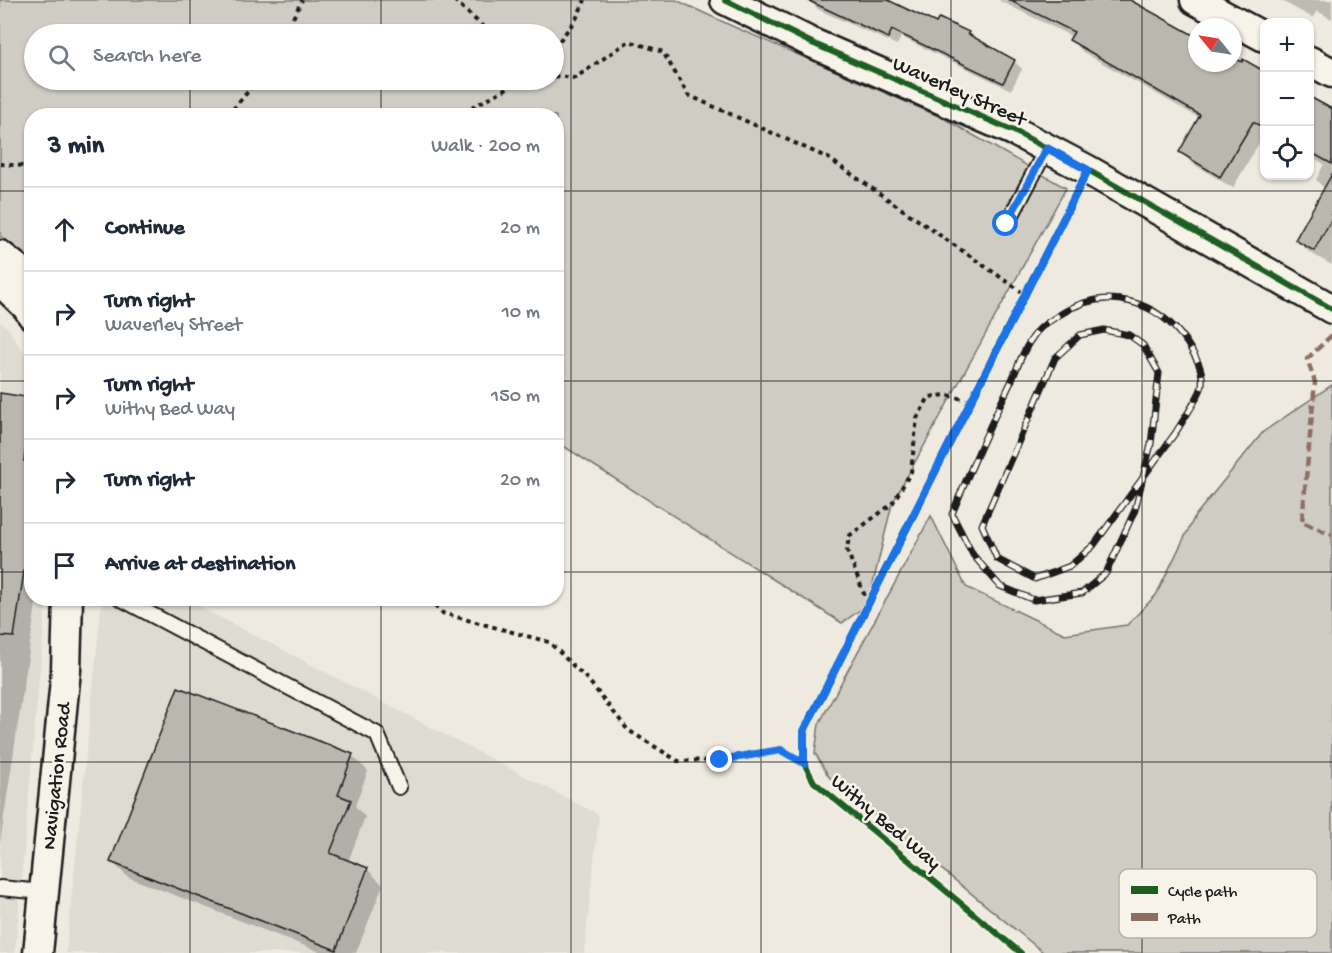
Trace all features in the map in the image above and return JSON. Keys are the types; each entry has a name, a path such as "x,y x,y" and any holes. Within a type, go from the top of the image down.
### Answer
{"street":[{"name":"Waverley Street","path":"725,0 812,43 1014,131 1332,309"},
{"path":"1195,0 1260,35"},
{"path":"1314,63 1332,73"},
{"path":"0,255 24,274"},
{"path":"0,281 24,304"},
{"name":"Navigation Road","path":"38,953 66,670 68,606"}],"lane":[{"path":"1006,224 1047,148"},
{"path":"135,606 377,734 399,787"},
{"path":"0,888 44,892"}],"path":[{"path":"290,24 302,0"},
{"path":"454,0 480,24"},
{"path":"564,35 576,19 585,0"},
{"path":"564,77 575,78 629,41 663,52 688,95 828,158 1025,294"},
{"path":"234,108 249,90"},
{"path":"471,108 504,90"},
{"path":"0,164 24,166"},
{"path":"1020,305 1031,284"},
{"path":"966,411 976,390"},
{"path":"868,604 847,549 849,536 892,504 911,472 917,418 929,397 947,395 971,401"},
{"path":"862,615 873,594"},
{"path":"436,606 442,613 549,642 589,681 628,730 678,761 720,760 781,750 804,763"}],"shaded area":[{"path":"0,0 676,0 945,119 1066,188 892,504 868,604 842,623 564,446 564,108 24,108 24,255 0,236"},
{"path":"0,322 7,327 24,352 24,606 45,606 15,953 0,953"},
{"path":"1332,385 1332,953 1044,953 829,777 815,753 819,724 931,516 966,587 1065,634 1127,625 1156,595 1195,516 1263,432"},
{"path":"101,606 198,606 599,815 584,953 66,953"}],"building":[{"path":"807,0 888,0 936,23 939,18 969,32 968,34 1015,60 1003,83 892,30 888,38"},
{"path":"1009,0 1130,0 1188,32 1188,72 1242,72 1243,59 1260,69 1260,126 1253,122 1220,177 1179,152 1200,115 1069,40 1074,32"},
{"path":"1314,99 1332,109 1332,164 1314,154"},
{"path":"1332,174 1332,218 1314,251 1295,240"},
{"path":"0,393 24,397 24,571 14,637 0,636"},
{"path":"178,687 353,754 338,795 351,800 330,853 368,868 336,950 110,862"}],"railway":[{"path":"1176,432 1094,545 1070,566 1035,579 997,559 982,525 1055,358 1080,335 1104,330 1129,335 1143,345 1159,373 1151,444 1135,510 1106,573 1082,593 1034,600 1000,586 973,555 952,514 1029,342 1045,324 1078,305 1095,300 1113,299 1146,307 1175,328 1187,343 1200,368 1202,385 1176,432"}],"marked path":[{"path":"1332,335 1307,359 1315,382 1302,522 1332,535"}],"cycle path":[{"path":"725,0 812,43 1014,131 1088,170 1332,309"},
{"name":"Withy Bed Way","path":"1021,953 814,782 804,763 804,731 1088,170"}],"route":[{"path":"720,760 781,750 804,763 804,731 1088,170 1047,148 1006,224"}]}
